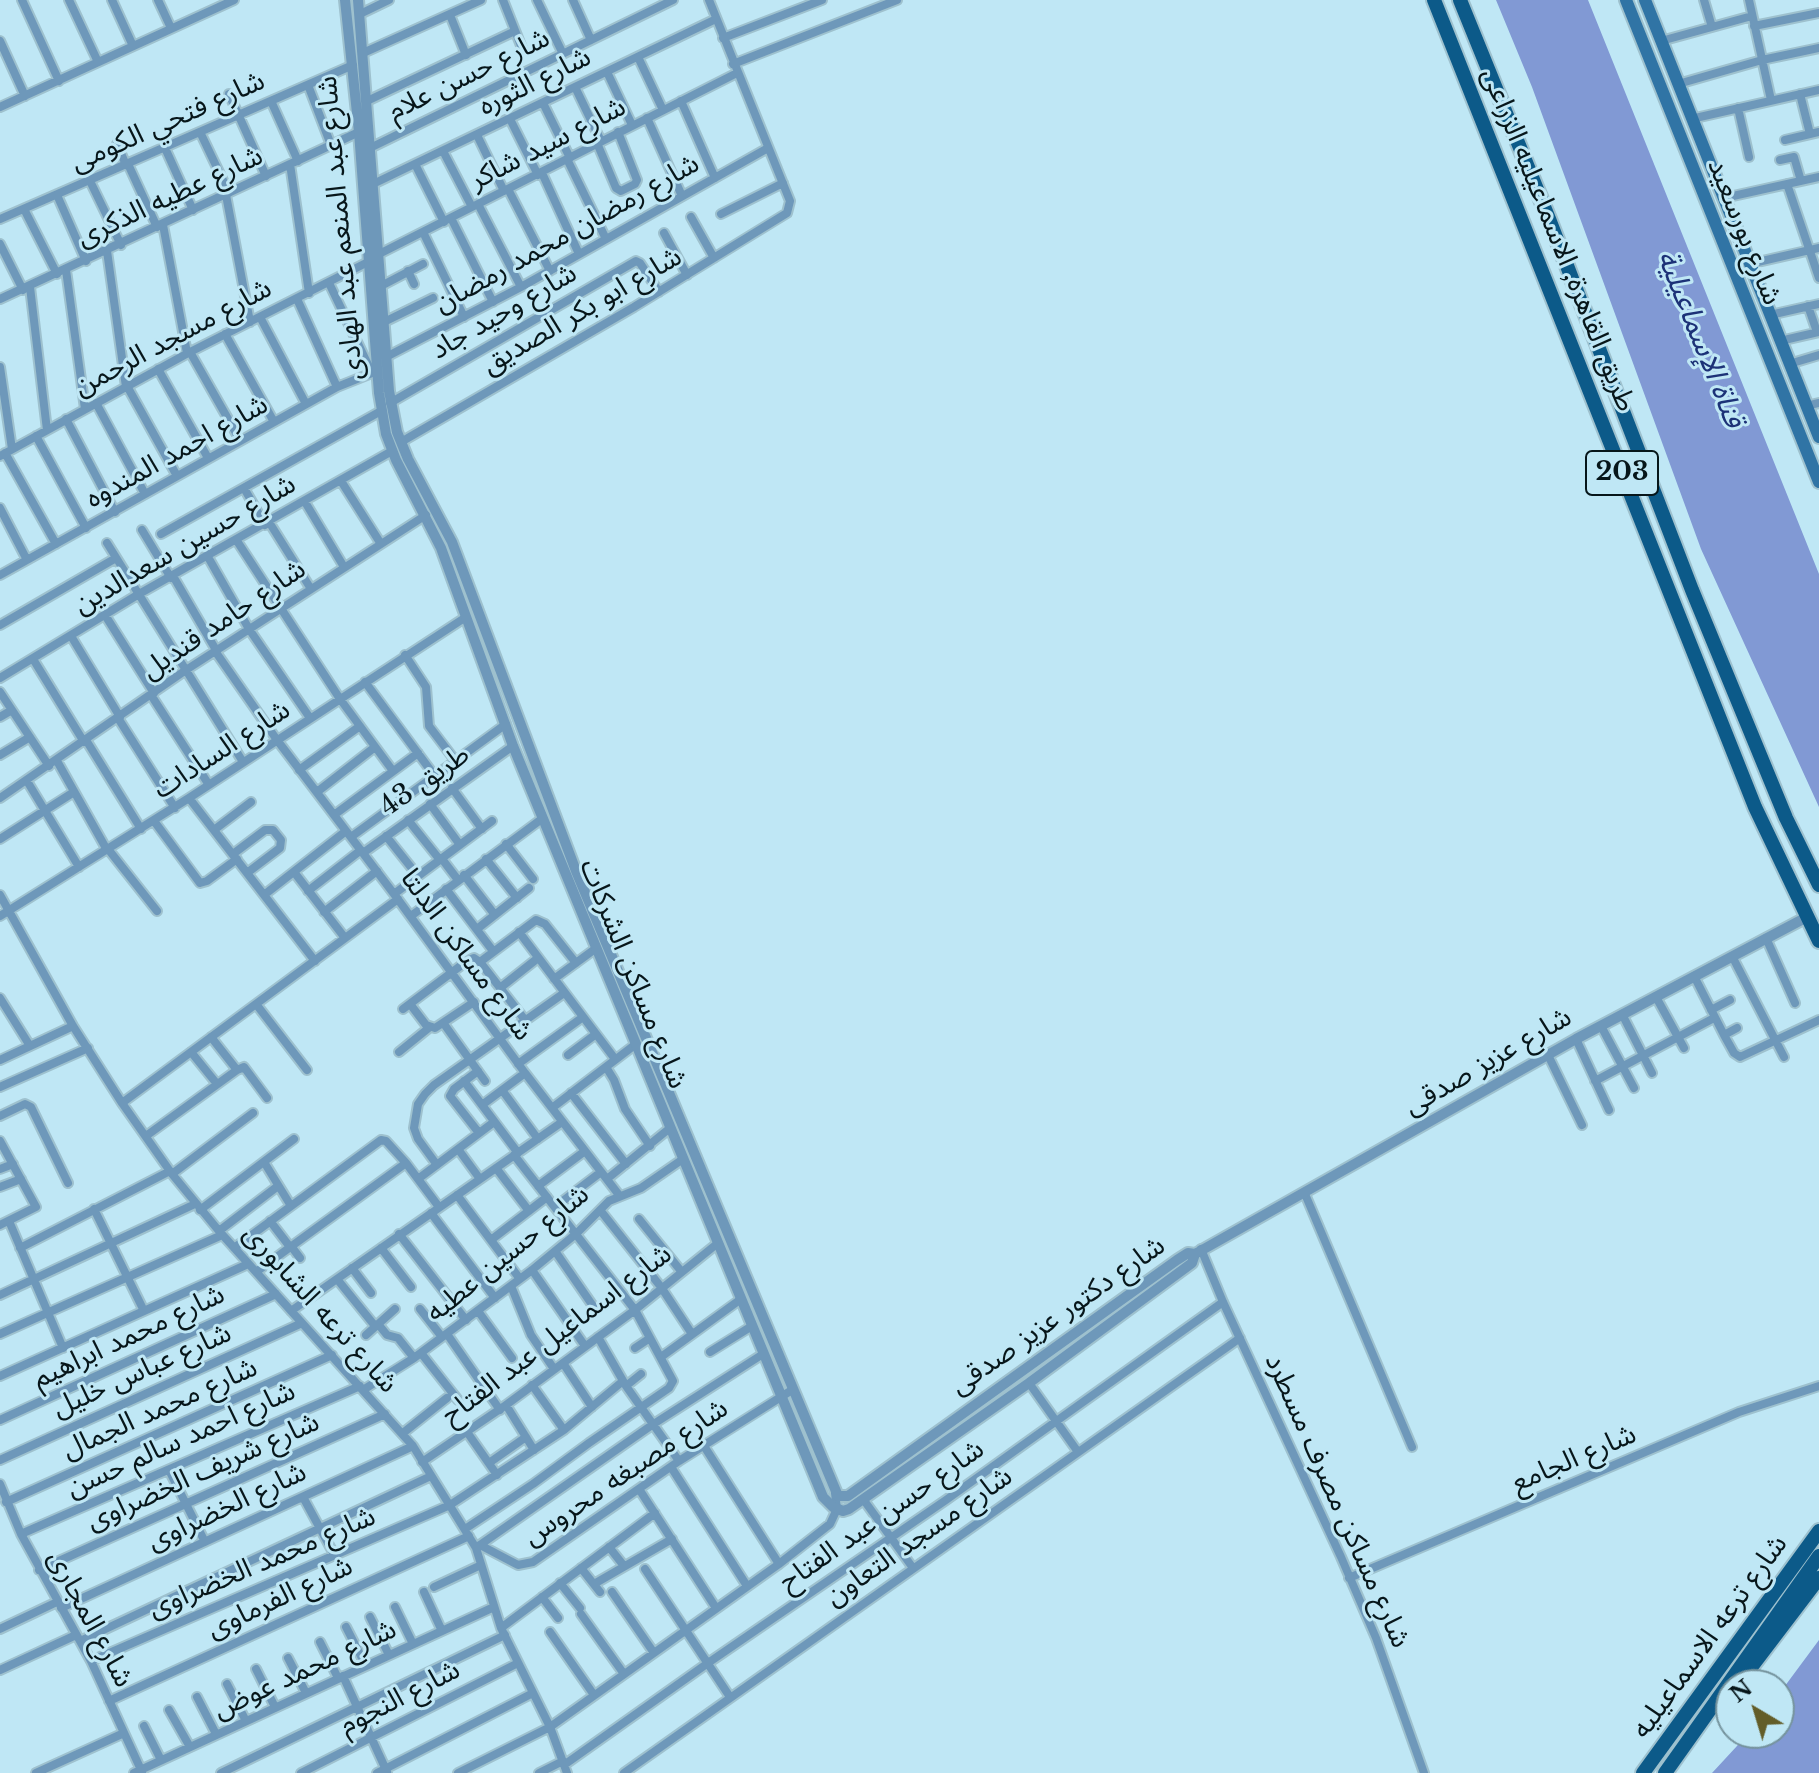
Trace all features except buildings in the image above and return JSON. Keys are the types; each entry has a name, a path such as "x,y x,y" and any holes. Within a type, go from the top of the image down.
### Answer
{"main road":[{"name":"طريق القاهرة, الاسماعيليه الزراعى","path":"1434,0 1755,807 1819,941"},
{"name":"طريق القاهرة, الاسماعيليه الزراعى","path":"1460,0 1549,219 1692,590 1779,801 1819,885"},
{"name":"شارع بورسعيد","path":"1626,0 1819,482"},
{"name":"شارع بورسعيد","path":"1645,0 1789,364 1812,404 1819,437"},
{"path":"1745,782 1767,772"},
{"path":"1755,807 1766,801 1779,801"},
{"name":"شارع ترعه الاسماعيليه","path":"1643,1773 1819,1531"},
{"name":"شارع ترعه الاسماعيليه","path":"1740,1669 1819,1556"},
{"path":"1750,1669 1819,1578"},
{"name":"شارع ترعه الاسماعيليه","path":"1665,1773 1715,1705"}],"street":[{"path":"22,0 59,81"},
{"path":"69,0 98,62"},
{"path":"112,0 133,46"},
{"path":"158,0 171,28"},
{"path":"201,0 207,12"},
{"path":"0,107 234,0"},
{"name":"شارع عبد المنعم عبد الهادى","path":"345,0 359,132 374,372 392,451"},
{"name":"شارع عبد المنعم عبد الهادى","path":"358,0 390,403 401,442"},
{"path":"360,14 389,0"},
{"path":"363,53 481,0"},
{"path":"503,0 522,48"},
{"path":"537,0 563,54"},
{"path":"573,0 591,40"},
{"name":"شارع حسن علام","path":"370,148 673,0"},
{"path":"709,0 783,183 721,214"},
{"path":"723,38 822,0"},
{"name":"شارع سيد شاكر","path":"379,254 681,101 735,69 897,0"},
{"path":"1704,0 1712,27"},
{"path":"1749,0 1771,100"},
{"path":"1661,41 1712,27 1819,13"},
{"path":"450,15 466,55"},
{"name":"شارع الثوره","path":"373,184 716,19"},
{"path":"367,101 515,31"},
{"path":"1,47 25,96"},
{"path":"1678,84 1762,60 1819,48"},
{"path":"638,57 663,110"},
{"name":"شارع فتحي الكومى","path":"0,219 353,65"},
{"path":"607,72 632,125"},
{"path":"308,85 331,145"},
{"path":"575,87 616,188 621,191 637,180 618,132"},
{"path":"1691,119 1819,90"},
{"path":"229,94 266,176"},
{"path":"1785,140 1815,133 1800,94"},
{"path":"271,101 294,162 309,293"},
{"path":"681,101 715,178"},
{"path":"543,103 606,239"},
{"path":"1738,108 1749,157"},
{"path":"647,118 682,196"},
{"path":"510,119 579,254"},
{"path":"200,132 228,194 250,322"},
{"name":"شارع عطيه الذكرى","path":"0,299 359,132"},
{"path":"477,135 550,271"},
{"path":"117,144 160,226 188,352 240,440"},
{"path":"165,148 193,210"},
{"name":"شارع رمضان محمد رمضان","path":"386,357 521,287 768,148"},
{"path":"443,151 521,287"},
{"path":"1780,160 1794,157 1801,181"},
{"path":"415,164 493,302"},
{"path":"1724,198 1819,177"},
{"path":"90,181 121,245"},
{"name":"شارع ابو بكر الصديق","path":"401,442 785,216 790,201 783,183"},
{"path":"1787,184 1814,249 1819,278"},
{"path":"57,195 86,261"},
{"path":"24,209 57,274"},
{"path":"691,217 714,258"},
{"path":"423,232 464,317"},
{"path":"664,233 687,275"},
{"path":"0,244 26,288 47,430"},
{"path":"1749,264 1814,249"},
{"path":"107,251 126,386 177,476"},
{"path":"633,251 659,292"},
{"name":"شارع مسجد الرحمن","path":"6,453 188,352 368,262"},
{"name":"شارع وحيد جاد","path":"390,403 634,262 640,263"},
{"path":"381,286 423,264"},
{"path":"66,270 85,409"},
{"path":"408,271 414,284"},
{"path":"329,283 374,372"},
{"path":"384,322 433,298"},
{"path":"297,299 337,387"},
{"path":"1770,315 1819,304"},
{"path":"1780,341 1818,332 1808,306"},
{"path":"260,317 306,404"},
{"path":"225,334 274,422"},
{"path":"1789,364 1819,355"},
{"path":"0,367 6,453 56,544"},
{"path":"158,369 208,458"},
{"name":"شارع احمد المندوه","path":"0,575 337,387 374,372"},
{"path":"96,403 145,494"},
{"path":"161,534 381,411"},
{"path":"66,419 115,512"},
{"path":"36,436 86,528"},
{"name":"شارع مساكن الشركات","path":"401,442 452,542 571,873 595,949 823,1497 837,1509"},
{"name":"شارع مساكن الشركات","path":"392,451 441,548 513,746 543,818 571,873 835,1493"},
{"name":"شارع حسين سعدالدين","path":"0,678 139,594 392,451"},
{"path":"341,481 381,544"},
{"path":"244,488 311,589"},
{"path":"305,502 344,567"},
{"path":"0,508 27,560"},
{"name":"شارع حامد قنديل","path":"0,798 186,670 426,515"},
{"name":"شارع مساكن الدلتا","path":"142,530 215,651 277,740 619,1195"},
{"path":"237,541 340,699 393,771"},
{"path":"107,543 243,762"},
{"path":"208,557 249,629 310,718"},
{"path":"0,625 116,558"},
{"path":"105,615 209,785"},
{"name":"شارع السادات","path":"4,913 175,808 466,617"},
{"path":"71,636 175,808"},
{"path":"405,655 426,687 429,726 454,759"},
{"path":"33,659 141,829"},
{"path":"365,682 434,775"},
{"path":"0,692 30,737 74,792 108,849 157,911"},
{"path":"0,717 12,710"},
{"path":"264,895 506,724"},
{"path":"299,770 360,726"},
{"path":"0,755 30,737"},
{"name":"طريق 43","path":"308,891 513,746"},
{"path":"317,792 375,747"},
{"path":"334,815 418,753"},
{"path":"27,781 79,867"},
{"path":"452,788 482,829"},
{"path":"0,839 74,792"},
{"path":"189,798 315,961"},
{"path":"214,830 251,802"},
{"path":"430,804 460,845"},
{"path":"411,916 543,818"},
{"path":"54,826 63,820"},
{"path":"408,820 495,915"},
{"path":"154,821 197,880 204,883 261,832 273,830 283,844 247,873"},
{"path":"122,1103 315,961 418,876 492,821"},
{"path":"386,836 418,876"},
{"path":"477,929 531,883 506,844"},
{"path":"486,859 517,898"},
{"path":"324,912 377,871"},
{"path":"294,872 345,938"},
{"path":"446,889 493,951"},
{"name":"شارع ترعه الشابورى","path":"0,895 4,913 73,1026 171,1172 220,1233 403,1433 478,1546 481,1565 503,1631 550,1727 565,1766"},
{"name":"شارع عزيز صدقى","path":"1198,1252 1576,1039 1807,917"},
{"path":"480,962 536,920 541,921 576,963"},
{"path":"519,932 615,1059"},
{"path":"1766,938 1795,1003"},
{"path":"554,979 595,949"},
{"path":"1732,956 1784,1057"},
{"path":"500,988 538,958"},
{"path":"430,1027 406,1006 470,959 480,962 525,1020"},
{"path":"1694,976 1736,1056 1743,1056 1819,1020"},
{"path":"437,1165 418,1139 414,1115 425,1094 564,993"},
{"path":"1656,997 1684,1048"},
{"path":"0,998 30,1046"},
{"path":"1595,1081 1678,1037 1730,1000"},
{"path":"399,1052 430,1027 444,1024 474,1002"},
{"path":"256,1004 307,1070"},
{"path":"1622,1014 1652,1073"},
{"path":"517,1062 581,1015"},
{"path":"444,1024 485,1081"},
{"path":"0,1060 73,1026"},
{"path":"1601,1026 1634,1088"},
{"path":"1724,1035 1737,1028"},
{"path":"568,1055 596,1034"},
{"path":"211,1037 237,1070"},
{"path":"1576,1039 1609,1110"},
{"path":"552,1108 636,1044"},
{"path":"0,1087 88,1048"},
{"path":"191,1052 217,1084"},
{"path":"1548,1055 1582,1125"},
{"path":"146,1136 244,1067 267,1098"},
{"path":"606,1067 625,1109 650,1146"},
{"path":"478,1071 450,1096 479,1133"},
{"path":"482,1105 525,1073"},
{"path":"464,1081 538,1186 635,1310 661,1357 741,1299"},
{"path":"502,1090 538,1139"},
{"path":"571,1093 626,1164"},
{"path":"0,1116 25,1104 31,1107 68,1183"},
{"path":"20,1248 171,1172 253,1113"},
{"path":"418,1179 494,1122"},
{"path":"291,1311 562,1122"},
{"path":"555,1207 626,1164 670,1128"},
{"path":"1,1293 198,1207 294,1139"},
{"path":"0,1141 36,1207 4,1223 20,1248 63,1348"},
{"path":"234,1248 378,1141 386,1141 418,1179 435,1210 495,1298"},
{"path":"458,1149 480,1179"},
{"path":"538,1186 585,1151"},
{"name":"شارع حسين عطيه","path":"362,1388 445,1336 577,1233 609,1201 641,1188 683,1159"},
{"path":"264,1162 291,1206"},
{"path":"256,1272 406,1163"},
{"path":"0,1169 13,1164"},
{"path":"496,1168 529,1211"},
{"path":"0,1187 21,1179"},
{"path":"0,1334 220,1233 278,1186"},
{"path":"1305,1194 1412,1447"},
{"path":"457,1195 520,1279"},
{"path":"491,1240 547,1197"},
{"path":"94,1209 144,1311"},
{"path":"600,1210 661,1287 692,1334"},
{"path":"639,1219 681,1271"},
{"path":"270,1221 300,1258"},
{"path":"399,1234 466,1320"},
{"name":"شارع اسماعيل عبد الفتاح","path":"422,1462 635,1310 718,1243"},
{"path":"381,1248 411,1287"},
{"path":"555,1251 593,1306"},
{"name":"شارع مساكن مصرف مسطرد","path":"1198,1252 1376,1638 1424,1773"},
{"name":"شارع دكتور عزيز صدقى","path":"458,1773 550,1727 779,1564 830,1524 837,1509 849,1509 1029,1383 1192,1263 1198,1252"},
{"name":"شارع دكتور عزيز صدقى","path":"835,1493 841,1497 848,1496 1177,1260 1188,1253 1198,1252"},
{"path":"0,1376 248,1264"},
{"path":"352,1268 371,1293"},
{"path":"532,1270 585,1346"},
{"path":"337,1279 376,1325 418,1355 458,1400"},
{"path":"511,1286 531,1335 554,1369"},
{"name":"شارع محمد ابراهيم","path":"0,1420 276,1294"},
{"name":"شارع حسن عبد الفتاح","path":"539,1773 565,1766 1223,1302"},
{"path":"366,1335 395,1309"},
{"path":"420,1309 503,1407 534,1450"},
{"path":"478,1311 512,1358"},
{"name":"شارع عباس خليل","path":"0,1460 302,1323"},
{"path":"710,1352 752,1326"},
{"path":"598,1337 624,1383 679,1461"},
{"path":"635,1348 650,1338"},
{"name":"شارع مسجد التعاون","path":"624,1773 1240,1338"},
{"path":"478,1546 652,1425 763,1354"},
{"name":"شارع محمد الجمال","path":"6,1502 332,1355"},
{"name":"شارع الفرماوى","path":"109,1701 467,1532 669,1388 673,1381 661,1357"},
{"path":"563,1363 592,1407"},
{"name":"شارع محمد الخضراوى","path":"91,1661 450,1505 564,1430 624,1383 641,1374"},
{"path":"1029,1383 1078,1452"},
{"path":"532,1385 564,1430"},
{"name":"شارع الجامع","path":"1349,1578 1739,1412 1819,1386"},
{"name":"شارع احمد سالم حسن","path":"21,1534 362,1388"},
{"name":"شارع مصبغه محروس","path":"478,1546 518,1565 526,1565 679,1461 792,1390"},
{"path":"403,1433 447,1398"},
{"name":"شارع شريف الخضراوى","path":"39,1570 385,1414"},
{"path":"467,1432 497,1475"},
{"path":"489,1463 526,1437"},
{"name":"شارع الخضراوى","path":"0,1629 205,1542 413,1446"},
{"path":"704,1446 779,1564"},
{"path":"671,1467 747,1586"},
{"path":"169,1470 205,1542"},
{"path":"0,1670 78,1638 431,1476"},
{"name":"شارع المجارى","path":"0,1484 39,1570 91,1661 139,1772"},
{"path":"639,1489 716,1608"},
{"path":"835,1493 837,1509"},
{"path":"303,1497 335,1556"},
{"path":"863,1499 913,1568"},
{"path":"221,1773 503,1631 560,1583 655,1513"},
{"path":"581,1568 597,1588 624,1566 672,1539"},
{"path":"609,1547 624,1566"},
{"path":"434,1587 481,1565"},
{"path":"645,1569 730,1697"},
{"path":"560,1583 624,1674"},
{"path":"424,1592 442,1631"},
{"path":"612,1592 654,1653"},
{"path":"542,1597 558,1618"},
{"path":"395,1607 413,1644"},
{"name":"شارع محمد عوض","path":"139,1772 494,1607"},
{"path":"370,1617 389,1655"},
{"path":"346,1627 366,1666"},
{"path":"550,1632 594,1695"},
{"path":"320,1642 357,1707 384,1772 533,1693"},
{"path":"288,1658 306,1693"},
{"name":"شارع النجوم","path":"301,1773 518,1663"},
{"path":"256,1669 275,1707"},
{"path":"227,1684 246,1721"},
{"path":"197,1697 216,1734"},
{"path":"169,1710 190,1747"},
{"path":"144,1726 161,1760"},
{"path":"36,1773 124,1733"}],"water":[{"name":"قناة الإسماعيلية","path":"1496,0 1588,0 1819,574 1819,807 1701,549 1532,87"},
{"path":"1819,1640 1819,1773 1712,1773 1734,1749 1795,1749 1795,1672"}]}
